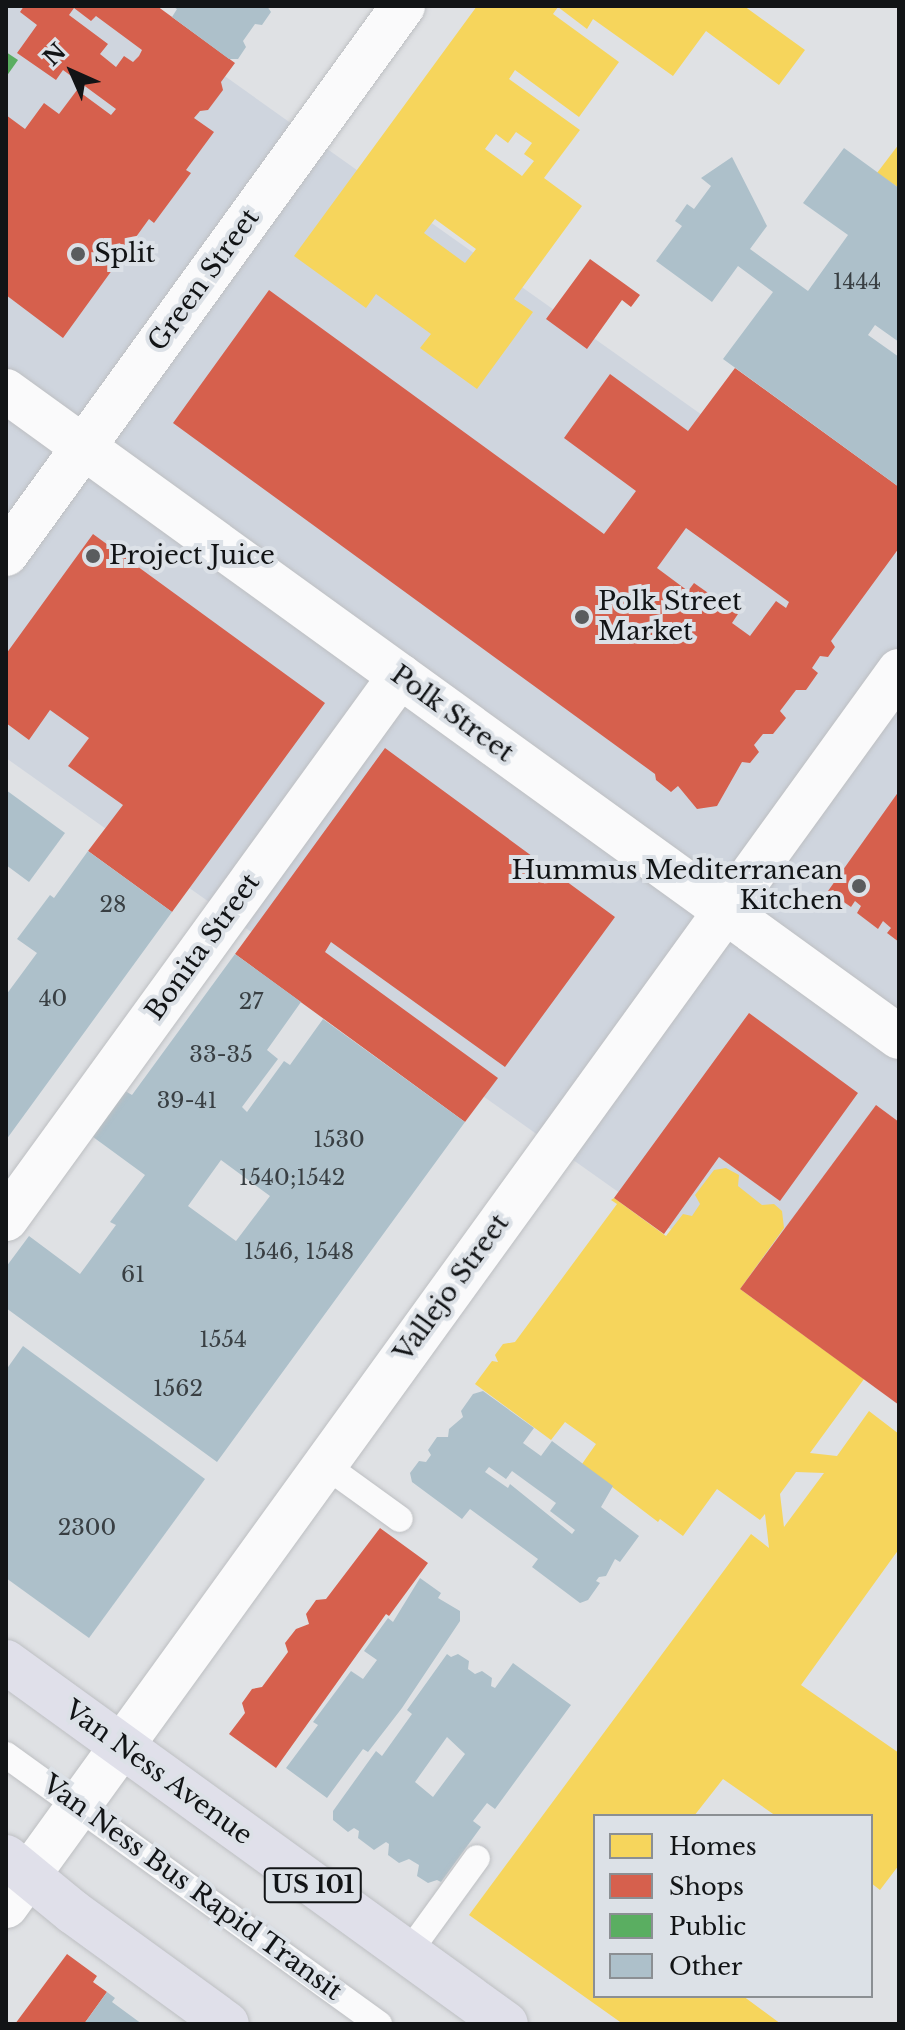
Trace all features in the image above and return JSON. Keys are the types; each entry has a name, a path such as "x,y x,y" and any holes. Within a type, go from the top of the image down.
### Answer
{"highway":[{"name":"Van Ness Avenue","path":"6,1662 506,2024"},
{"path":"14,1880 73,1912 227,2024"}],"street":[{"name":"Green Street","path":"6,554 403,6"},
{"name":"Polk Street","path":"6,391 899,1037"},
{"name":"Vallejo Street","path":"14,1880 79,1805 899,671"},
{"name":"Bonita Street","path":"6,1219 400,676"}],"lane":[{"path":"325,1465 400,1519"},
{"name":"Van Ness Bus Rapid Transit","path":"6,1755 379,2023"},
{"path":"408,1953 477,1858"}],"shaded area":[{"path":"6,6 126,6 899,555 899,1391 6,758"}],"building: Homes":[{"path":"477,6 744,6 805,50 779,85 706,31 673,76 593,19 587,29 558,7 553,14 619,62 579,117 515,70 509,79 580,130 544,178 582,206 514,299 533,312 477,389 420,348 431,334 376,294 366,308 294,256","holes":["516,132 532,143 524,154 534,161 522,176 485,149 496,134 508,143","435,219 476,249 465,263 424,233"]},
{"path":"899,144 899,188 877,173"},
{"path":"726,1168 739,1175 738,1186 762,1205 774,1204 782,1211 784,1228 740,1289 864,1379 810,1453 837,1456 869,1411 899,1434 899,1549 801,1685 899,1753 899,1865 880,1890 873,1885 873,1814 773,1814 723,1779 696,1814 593,1814 593,1998 746,1998 781,2024 623,2024 469,1915 751,1534 769,1548 765,1514 760,1520 717,1489 683,1536 660,1519 658,1522 582,1464 596,1444 565,1422 551,1440 475,1384 492,1361 498,1362 495,1355 503,1344 515,1342 617,1204 611,1200 614,1198 666,1236 683,1214 692,1216 700,1204 695,1195 714,1170","holes":["796,1472 824,1473 784,1527 780,1494"]}],"building: Shops":[{"path":"24,6 157,6 235,63 221,82 223,90 208,110 200,111 194,118 214,132 186,170 191,173 154,223 149,219 63,338 6,295 6,115 25,129 44,103 59,114 77,90 111,115 116,109 63,70 56,80 17,53 37,25 20,12","holes":["74,8 91,21 96,16 142,50 139,56 133,62 124,56 116,67 100,54 108,44 69,15"]},
{"path":"590,259 640,295 631,307 622,300 587,349 546,319"},
{"path":"269,290 604,534 636,491 564,438 610,374 688,431 735,368 899,487 899,548 831,641 835,647 828,657 820,656 812,668 818,673 806,690 796,690 780,711 786,718 773,734 763,734 754,745 759,752 750,763 742,762 717,806 697,809 678,786 671,792 656,780 655,774 173,423","holes":["686,528 789,602 786,608 776,601 750,636 732,623 738,614 694,583 688,591 657,568"]},
{"path":"93,534 325,703 172,912 88,851 123,805 68,766 89,738 50,710 29,740 6,723 6,654"},
{"path":"385,748 615,917 505,1067 331,942 325,952 498,1078 465,1122 235,954"},
{"path":"899,791 899,942 887,933 891,928 883,921 878,929 857,913 861,906 855,901 851,907 828,891"},
{"path":"749,1013 858,1093 780,1201 719,1157 664,1234 614,1198"},
{"path":"876,1105 899,1122 899,1405 740,1289"},
{"path":"380,1528 428,1563 389,1616 386,1614 276,1768 229,1734 245,1713 242,1703 252,1689 262,1687 288,1652 285,1643 296,1629 309,1624 306,1614 316,1600 326,1599"},
{"path":"67,1954 97,1976 93,1982 107,1992 84,2024 15,2024"}],"building: Public":[{"path":"6,52 18,60 6,77"}],"building: Other":[{"path":"172,6 267,6 271,12 262,25 255,24 243,41 246,47 238,59 229,59 172,17 177,9"},
{"path":"844,148 899,188 899,342 875,325 868,335 899,357 899,487 723,359 773,292 738,266 712,302 656,261 682,226 675,221 687,204 694,209 711,186 701,178 732,157 767,226 750,249 808,291 848,235 803,203"},
{"path":"6,790 65,833 29,882 6,865"},
{"path":"88,851 172,912 6,1140 6,995 37,953 17,939 50,895 54,898"},
{"path":"235,954 301,1002 267,1050 278,1059 242,1107 247,1112 284,1061 290,1065 323,1019 465,1122 217,1462 6,1308 6,1267 29,1236 80,1274 116,1225 110,1222 145,1175 89,1134 122,1089 132,1095","holes":["221,1160 270,1196 236,1241 188,1206"]},
{"path":"23,1346 205,1479 89,1638 6,1578 6,1370"},
{"path":"483,1391 534,1428 523,1443 541,1456 552,1441 613,1486 601,1507 639,1536 620,1562 615,1559 606,1576 599,1577 596,1581 600,1583 588,1600 580,1603 532,1567 538,1559 470,1509 462,1519 412,1482 410,1473 419,1461 426,1462 431,1455 428,1450 437,1437 448,1437 449,1429 463,1417 461,1411 473,1394","holes":["489,1467 506,1479 512,1471 556,1503 550,1511 575,1530 572,1534 510,1484 508,1488 485,1472"]},
{"path":"420,1578 441,1593 438,1598 460,1611 460,1621 402,1708 368,1752 363,1749 327,1798 286,1768 318,1725 313,1722 351,1671 363,1679 377,1660 364,1651 388,1618 393,1622"},
{"path":"447,1654 451,1657 458,1654 469,1661 468,1669 475,1674 482,1671 492,1678 491,1686 495,1688 513,1663 571,1705 495,1809 487,1803 473,1821 481,1827 441,1882 428,1883 417,1876 419,1865 409,1859 399,1863 388,1855 389,1844 386,1842 374,1850 358,1838 359,1831 354,1828 348,1832 333,1820 333,1811 376,1751 382,1756 412,1714 407,1710","holes":["447,1737 465,1754 433,1797 415,1782"]},
{"path":"107,1992 115,1998 112,2002 142,2024 84,2024"}],"place":[{"name":"Split","path":"78,254"},
{"name":"Project Juice","path":"93,556"},
{"name":"Polk Street Market","path":"582,617"},
{"name":"Hummus Mediterranean Kitchen","path":"859,886"}]}
